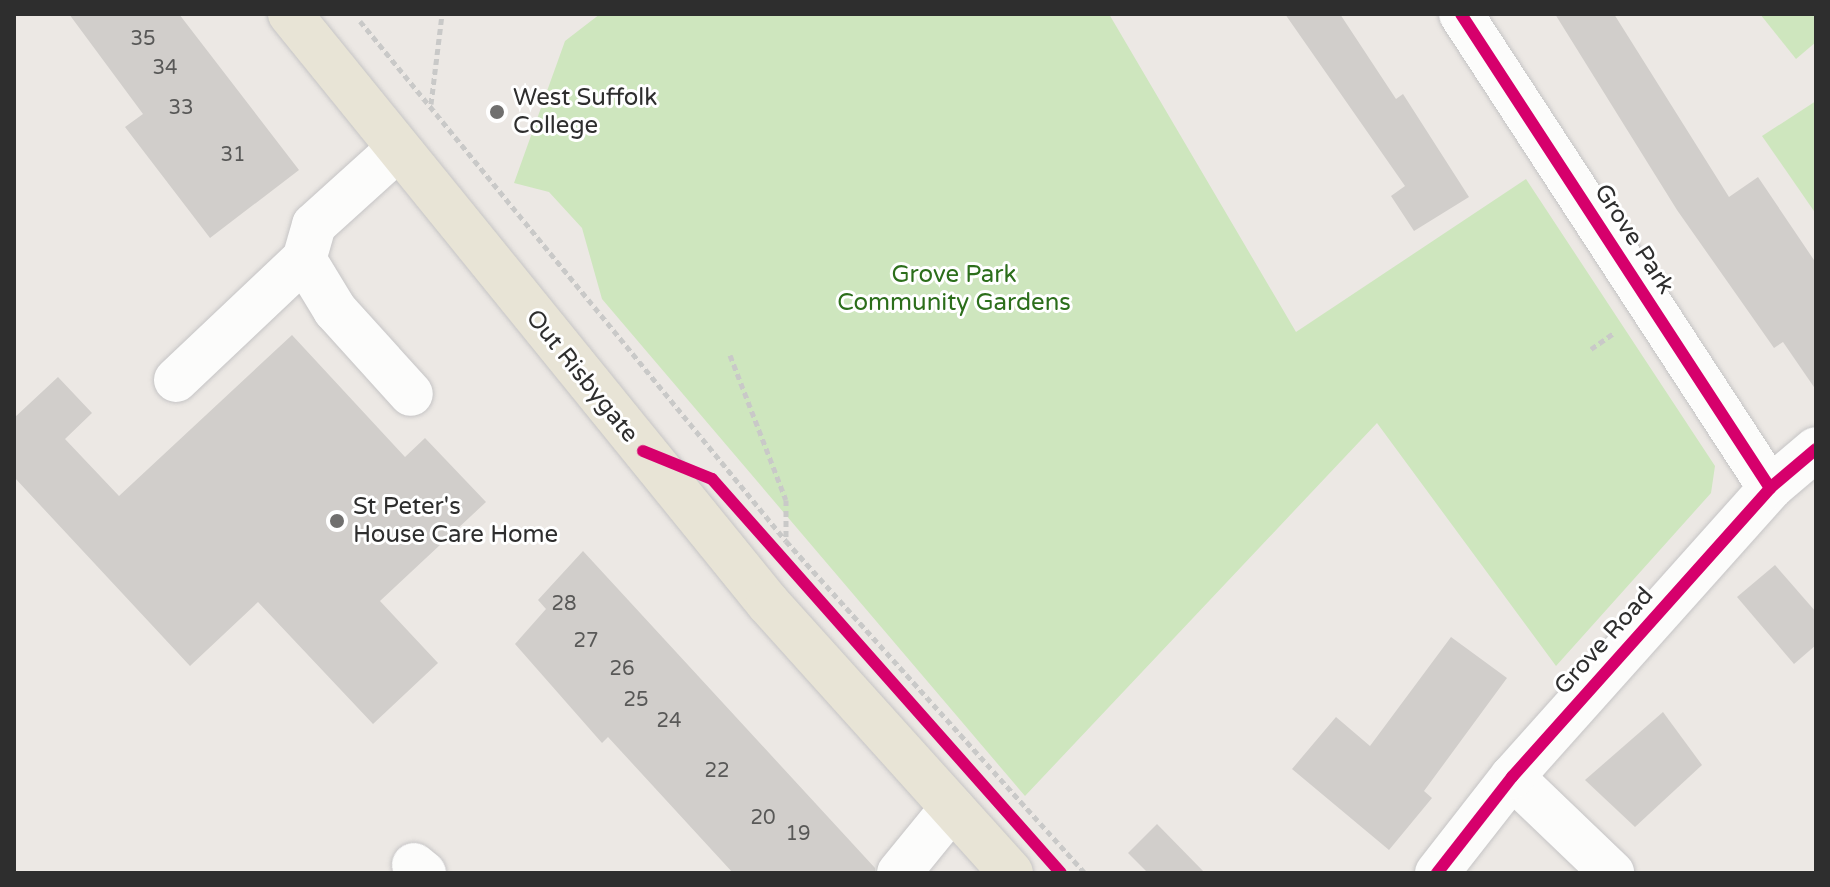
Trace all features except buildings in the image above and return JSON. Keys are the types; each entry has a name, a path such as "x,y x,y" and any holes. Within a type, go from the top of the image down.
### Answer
{"main road":[{"name":"Out Risbygate","path":"290,14 768,603 1011,873"}],"street":[{"name":"Grove Park","path":"1461,14 1770,488"},
{"path":"176,380 304,259 314,225 398,149"},
{"path":"304,259 335,310 411,394"},
{"name":"Grove Road","path":"1437,873 1512,777 1770,488 1816,449"},
{"path":"1512,777 1612,873"},
{"path":"899,873 952,808"}],"path":[{"path":"354,14 786,541 1085,873"},
{"path":"431,105 442,14"},
{"path":"730,355 786,500 786,541 782,556"},
{"path":"740,512 782,556"}],"green space":[{"name":"Grove Park Community Gardens","path":"600,14 1109,14 1296,332 1526,179 1715,466 1711,493 1556,666 1377,423 1025,796 602,299 582,228 549,192 514,183 565,41"},
{"path":"1760,14 1816,14 1816,42 1796,59"},
{"path":"1816,101 1816,214 1762,136"}],"cycle path":[{"path":"1461,14 1770,488"},
{"path":"1437,873 1512,777 1770,488 1816,449"},
{"path":"643,451 712,479 1061,873"}],"place":[{"name":"West Suffolk College","path":"497,112"},
{"name":"St Peter's House Care Home","path":"337,521"}]}
